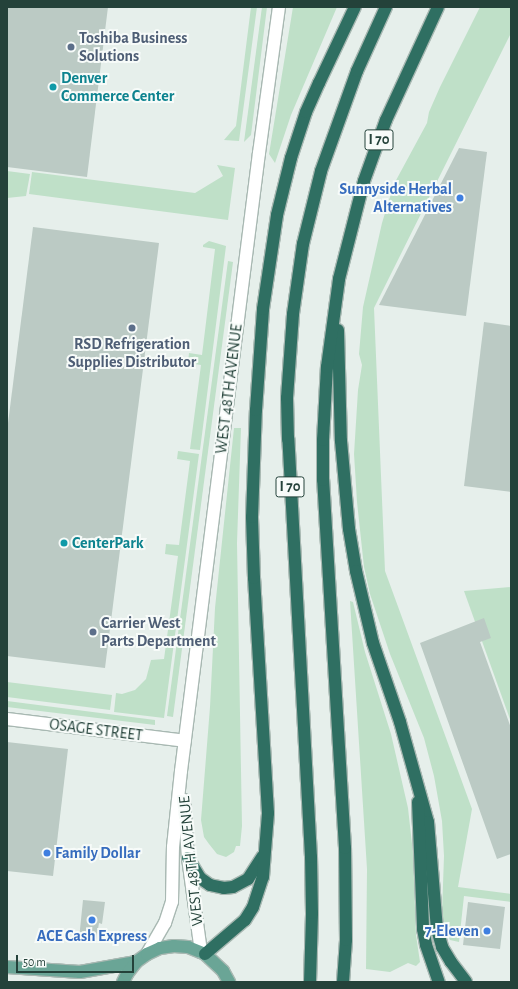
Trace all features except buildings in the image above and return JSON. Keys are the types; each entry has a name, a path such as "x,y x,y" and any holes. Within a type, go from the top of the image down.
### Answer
{"highway":[{"path":"203,953 239,927 250,914 263,877 268,814 254,578 252,517 256,402 264,301 277,215 291,158 306,112 355,7"},
{"name":"I 70","path":"310,982 312,913 311,856 288,439 287,398 293,314 303,244 321,171 355,77 386,7"},
{"name":"I 70","path":"344,982 346,940 345,848 323,480 323,440 327,367 339,279 364,181 384,127 438,7"},
{"path":"339,279 339,406 345,483 355,564 373,643 400,722 428,822 437,929 442,947 466,982"},
{"path":"417,780 423,929 426,945 439,982"},
{"path":"188,858 200,878 210,885 224,888 233,887 248,880 265,853"}],"main road":[{"path":"123,982 126,974 136,962 147,954 160,948 174,946 188,947 203,953 223,971 229,982"},
{"path":"7,967 80,972 136,962"}],"street":[{"name":"WEST 48TH AVENUE","path":"147,954 165,923 172,902 173,847 185,741 258,161 279,7"},
{"name":"OSAGE STREET","path":"7,719 185,741"},
{"name":"WEST 48TH AVENUE","path":"182,771 188,858 203,953"}],"green space":[{"path":"251,7 257,7 239,141 224,140 236,126"},
{"path":"262,7 267,7 251,135 244,142"},
{"path":"293,7 337,7 291,115 275,163 269,154"},
{"path":"480,7 511,7 511,33 374,308 385,571 472,809 458,887 511,894 511,902 464,896 459,942 450,940 443,924 444,856 442,821 434,776 424,738 390,654 370,594 364,567 357,502 354,454 358,390 362,365 359,354 363,307 382,223 394,184 427,123 429,112 440,87"},
{"path":"217,165 235,168 228,220 29,194 32,172 195,193 223,176"},
{"path":"7,171 30,174 26,196 7,198"},
{"path":"209,241 226,246 200,450 190,449 201,365 188,363 189,353 202,355 215,249 203,247 203,245"},
{"path":"228,261 233,262 173,717 167,716"},
{"path":"234,428 241,428 237,543 242,826 240,846 236,846 234,852 226,857 217,854 204,837 201,820 210,707 215,608"},
{"path":"178,451 199,454 164,718 114,712 116,693 122,694 135,690 146,679 151,660 164,659 178,556 165,554 166,544 179,545 190,461 177,459"},
{"path":"511,587 511,722 464,591"},
{"path":"350,601 353,602 365,652 391,734 408,808 413,853 416,935 420,962 416,966 408,963 390,972 366,969 367,869"},
{"path":"7,682 112,695 110,710 7,697"},
{"path":"7,701 155,720 155,725 7,707"}],"place":[{"name":"Toshiba Business Solutions","path":"71,47"},
{"name":"Denver Commerce Center","path":"53,87"},
{"name":"Sunnyside Herbal Alternatives","path":"460,198"},
{"name":"RSD Refrigeration Supplies Distributor","path":"132,328"},
{"name":"CenterPark","path":"64,543"},
{"name":"Carrier West Parts Department","path":"93,632"},
{"name":"Family Dollar","path":"47,853"},
{"name":"ACE Cash Express","path":"92,920"},
{"name":"7-Eleven","path":"487,931"}]}
